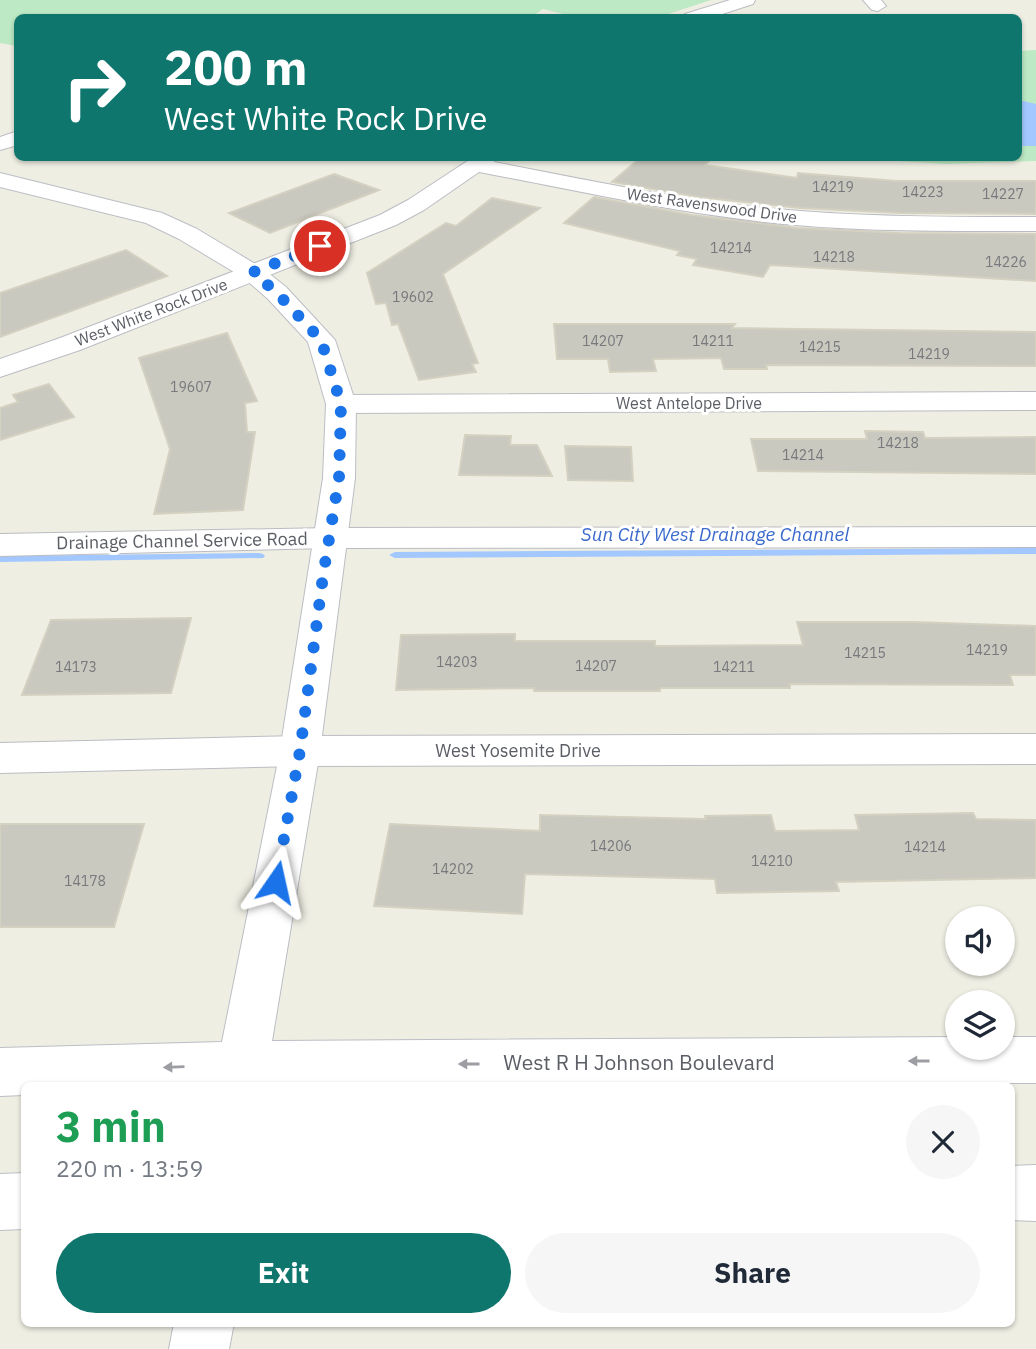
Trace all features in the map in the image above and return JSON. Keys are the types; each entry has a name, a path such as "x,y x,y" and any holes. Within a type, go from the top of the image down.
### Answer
{"street":[{"path":"703,14 747,0"},
{"name":"West Ravenswood Drive","path":"480,161 716,209 806,219 926,225 1036,224"},
{"name":"West White Rock Drive","path":"0,368 387,220 416,205 480,161"},
{"path":"0,180 154,218 188,234 253,272 277,293 321,340 341,404 339,478 300,751 241,1075"},
{"name":"West Antelope Drive","path":"341,404 1036,401"},
{"name":"Drainage Channel Service Road","path":"0,545 327,553 1036,537"},
{"name":"West Yosemite Drive","path":"0,758 300,751 1036,749"},
{"name":"West R H Johnson Boulevard","path":"0,1072 241,1075 1036,1060"},
{"path":"1015,1193 1036,1193"},
{"path":"0,1202 21,1201"},
{"path":"199,1349 203,1327"}],"green space":[{"path":"0,0 711,0 668,14 563,14 543,9 536,14 14,14 14,45 0,43"},
{"path":"1036,50 1036,161 946,164 898,161 1022,161 1022,51"}],"water":[{"path":"1022,101 1036,104 1036,146 1022,146"}],"building":[{"path":"636,161 709,161 705,165 797,178 798,173 897,181 1036,181 1036,214 901,213 800,208 698,197 612,182"},
{"path":"334,174 379,190 270,233 229,213"},
{"path":"594,197 692,215 798,228 900,233 1036,234 1036,281 770,265 763,277 693,265 697,259 677,255 680,251 564,223"},
{"path":"492,198 540,208 443,274 478,363 472,364 476,372 419,380 398,324 392,325 386,303 376,304 367,273 446,223 456,226"},
{"path":"126,250 167,276 0,337 0,293"},
{"path":"554,324 735,324 732,328 1036,332 1036,366 766,365 767,369 724,369 721,358 653,359 656,371 610,372 608,359 557,359"},
{"path":"227,333 257,401 245,403 247,432 255,432 243,510 154,514 170,449 139,358"},
{"path":"49,384 74,417 0,440 0,408 18,402 13,395"},
{"path":"865,431 923,432 925,438 1036,437 1036,474 758,471 751,439 867,439"},
{"path":"465,435 511,436 510,445 537,445 552,476 459,475"},
{"path":"565,446 631,447 633,481 568,480"},
{"path":"191,618 171,693 22,695 51,620"},
{"path":"797,622 1036,626 1036,675 1010,675 1013,685 790,684 790,688 660,688 660,691 534,691 534,688 396,690 401,635 515,634 515,641 655,641 655,646 803,645"},
{"path":"973,813 976,819 1036,820 1036,878 836,882 839,891 717,893 715,879 525,874 522,914 374,906 390,824 540,831 540,815 706,819 705,816 771,815 775,831 859,830 855,815"},
{"path":"0,824 144,824 114,927 0,927"}],"waterway":[{"name":"Sun City West Drainage Channel","path":"395,555 1036,551"},
{"name":"Sun City West Drainage Channel","path":"0,559 259,556"}],"route":[{"path":"276,882 300,751 339,478 341,404 321,340 277,293 253,272 320,246"}]}
